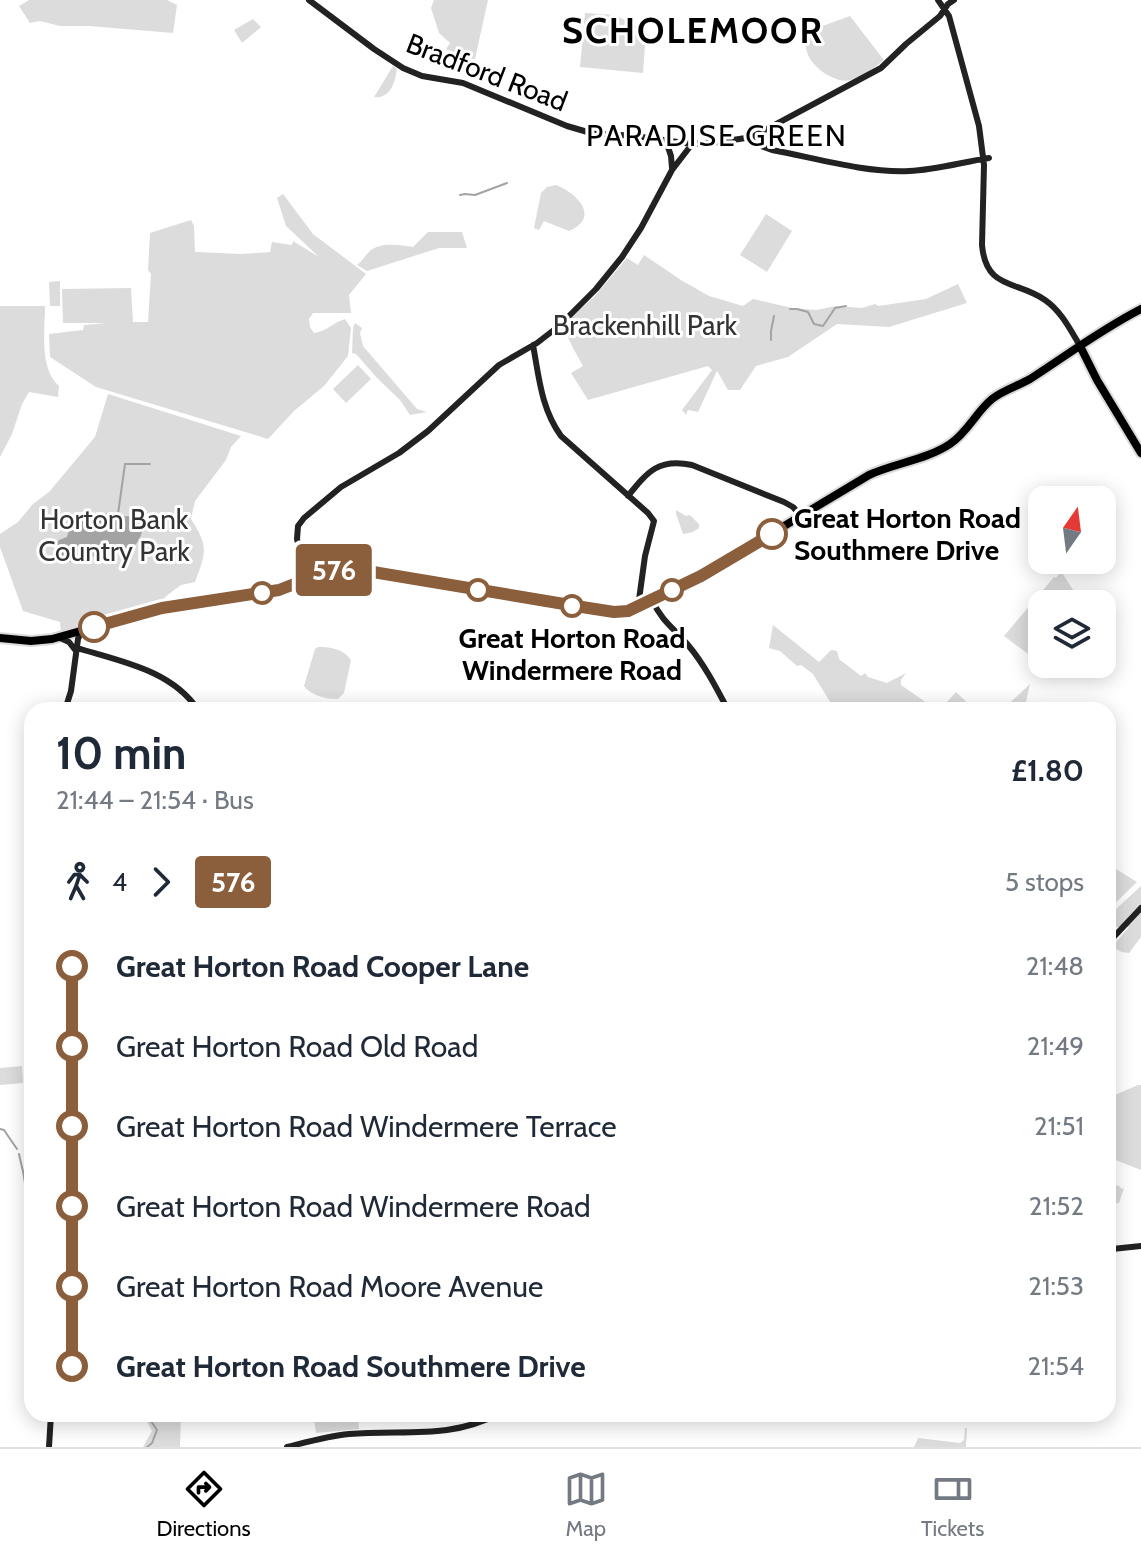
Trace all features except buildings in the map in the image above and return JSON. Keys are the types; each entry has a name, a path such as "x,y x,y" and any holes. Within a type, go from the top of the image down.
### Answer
{"main road":[{"path":"0,638 31,641 58,637 162,608 279,590 330,570 355,569 592,609 620,612 638,607 701,576 879,470 934,453 950,444 961,436 996,396 1021,385 1110,325 1141,309"},
{"path":"1080,346 1141,453"}],"street":[{"name":"Bradford Road","path":"309,0 403,68 463,83 550,120 591,133 692,144 752,137"},
{"path":"938,0 949,16 986,158 983,256 998,280 1044,299 1062,316 1080,346"},
{"path":"954,0 881,68 752,137 758,145 772,150 881,171 935,169 986,158"},
{"path":"666,141 672,170"},
{"path":"302,581 297,539 298,526 304,518 341,487 399,453 428,431 499,365 559,326 614,268 641,228 672,170 692,144"},
{"path":"533,345 546,412 561,436 654,521 645,556 638,607"},
{"path":"628,496 659,465 681,463 784,502 801,516"},
{"path":"652,600 666,624 686,642 703,664 724,702"},
{"path":"68,702 82,631"},
{"path":"72,634 77,650"},
{"path":"58,637 77,650 145,669 169,682 191,702"},
{"path":"1116,935 1141,908"},
{"path":"1116,1249 1141,1246"},
{"path":"49,1447 51,1422"},
{"path":"287,1447 349,1434 416,1434 445,1431 479,1422"}],"green space":[{"path":"29,0 167,0 177,5 173,33 60,26 40,21 30,23 19,6"},
{"path":"434,0 488,0 475,59 446,49 450,43 439,33 431,8"},
{"path":"585,13 615,15 646,31 643,73 580,67"},
{"path":"850,16 884,60 860,77 845,81 827,75 812,62 807,51 806,32"},
{"path":"253,19 261,27 242,43 234,30"},
{"path":"393,66 397,69 391,89 380,97 374,97"},
{"path":"556,185 578,199 584,212 583,219 569,231 544,221 539,230 534,228 541,193 547,187"},
{"path":"283,194 313,234 366,274 349,295 351,313 313,313 309,319 314,333 345,319 351,328 348,356 324,386 294,411 268,439 96,387 50,357 49,334 83,330 84,325 107,323 63,323 62,289 131,288 133,322 148,322 150,233 191,220 195,252 270,252 272,242 292,245 293,241 319,257 286,226 277,198"},
{"path":"766,214 792,231 767,272 740,255"},
{"path":"428,232 462,232 467,248 439,248 367,271 357,265 375,247 413,247"},
{"name":"Brackenhill Park","path":"644,255 709,296 743,306 753,299 816,310 836,306 862,308 926,299 958,284 967,303 889,327 837,324 788,357 756,366 740,390 728,390 717,371 698,412 688,410 686,415 682,410 712,370 708,366 588,400 571,373 583,366 562,325 594,297 627,258 638,265"},
{"path":"60,281 60,306 50,306 49,282"},
{"path":"0,306 45,306 46,359 48,369 59,386 58,397 29,392 0,457"},
{"path":"355,323 362,328 363,346 417,409 427,412 410,415 400,400 352,353"},
{"path":"358,365 371,379 346,403 333,389"},
{"name":"Horton Bank Country Park","path":"108,394 241,436 195,501 191,519 201,536 204,550 195,582 181,585 165,597 164,605 61,632 60,622 23,611 0,547 0,534 18,522 33,504 49,492 95,437"},
{"path":"676,510 690,515 699,528 683,534"},
{"path":"1063,574 1073,590 1043,590"},
{"path":"1028,608 1028,654 1004,636"},
{"path":"773,625 819,662 831,650 837,651 839,659 861,676 865,673 868,677 887,683 906,673 901,685 925,702 830,702 813,674 801,665 797,666 780,651 769,648"},
{"path":"318,647 337,649 351,660 344,693 338,699 319,696 304,686"},
{"path":"1030,684 1026,702 1011,702"},
{"path":"956,692 967,702 947,702"},
{"path":"1116,869 1137,882 1116,902"},
{"path":"1141,886 1141,937 1129,953 1116,949 1116,942 1129,927 1116,927 1117,908"},
{"path":"22,1066 23,1083 0,1085 0,1068"},
{"path":"1141,1085 1141,1170 1116,1160 1116,1095"},
{"path":"1116,1185 1124,1188 1119,1203 1116,1203"},
{"path":"147,1422 181,1422 180,1447 143,1447 152,1431"},
{"path":"315,1422 359,1422 359,1429 316,1433"},
{"path":"965,1428 966,1447 914,1447 918,1438 960,1443 964,1440"}],"shaded area":[{"path":"87,512 115,517 118,514 135,520 138,517 144,519 147,529 143,529 133,546 121,552 116,550 112,557 108,553 106,559 96,563 93,556 83,554 73,562 66,562 57,543 67,537 74,522"}],"waterway":[{"path":"460,195 475,195 507,183"},
{"path":"790,309 808,312 814,324 823,326 835,308 846,306"},
{"path":"771,340 774,316"},
{"path":"118,514 125,464 150,464"},
{"path":"0,1129 4,1130 17,1149"},
{"path":"19,1154 24,1179"},
{"path":"147,1447 157,1430 152,1422"}],"bus line":[{"name":"576","path":"94,627 162,608 279,590 321,572 355,569 614,612 628,611 701,576 772,534"}],"place":[{"name":"Great Horton Road Southmere Drive","path":"772,534"},
{"name":"Great Horton Road Windermere Road","path":"572,606"}],"district":[{"name":"SCHOLEMOOR","path":"693,30"},
{"name":"PARADISE GREEN","path":"717,136"}]}
